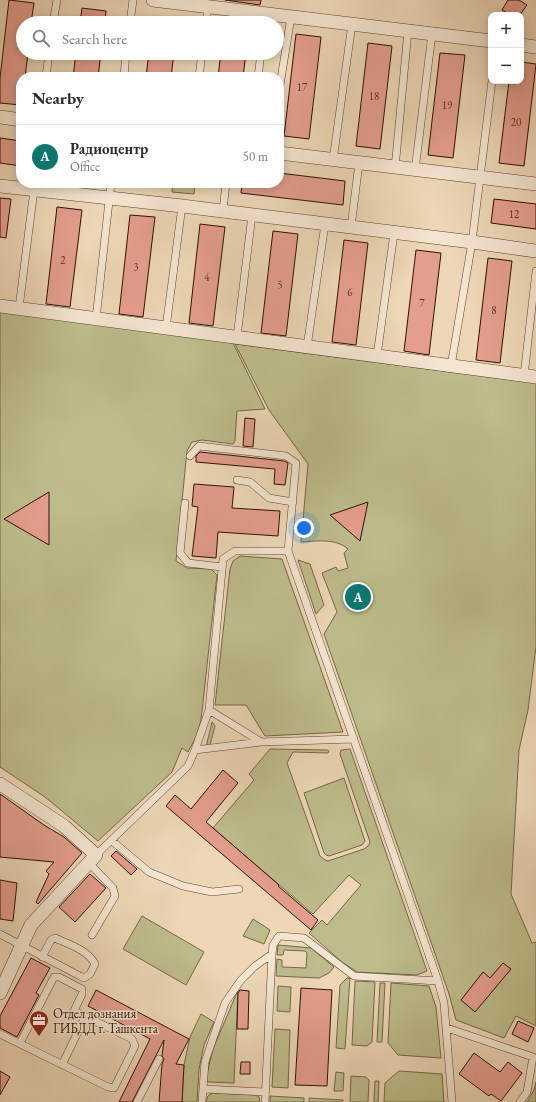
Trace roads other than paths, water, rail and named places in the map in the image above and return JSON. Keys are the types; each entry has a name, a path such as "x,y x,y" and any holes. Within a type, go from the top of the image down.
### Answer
{"street":[{"path":"153,0 208,7 255,16"},
{"path":"284,17 488,41"},
{"path":"524,45 536,47"},
{"path":"0,117 16,119"},
{"path":"284,154 536,184"},
{"path":"0,186 16,188"},
{"path":"17,188 182,206 536,251"},
{"path":"0,306 530,376"},
{"path":"0,784 64,826 92,859 31,925 0,993"}],"lane":[{"path":"54,16 57,0"},
{"path":"131,16 133,0"},
{"path":"207,16 208,7"},
{"path":"282,72 291,17"},
{"path":"333,160 352,24"},
{"path":"395,168 408,31"},
{"path":"414,170 432,34"},
{"path":"47,72 48,60"},
{"path":"124,72 125,60"},
{"path":"200,72 201,60"},
{"path":"259,72 260,60"},
{"path":"451,366 472,242 492,84"},
{"path":"351,227 359,163"},
{"path":"96,319 111,188"},
{"path":"223,211 225,188"},
{"path":"19,308 34,190"},
{"path":"166,328 182,206"},
{"path":"237,337 252,215"},
{"path":"307,347 325,224"},
{"path":"377,356 394,233"},
{"path":"530,376 536,271"},
{"path":"190,456 200,446 286,456 296,463 288,551 438,981 444,1003 447,1028 452,1102"},
{"path":"237,480 250,482 269,498 293,502"},
{"path":"185,503 180,553 188,562 222,567"},
{"path":"92,936 115,896 113,888 92,859 188,766 196,750 209,710 223,559 235,550 288,551"},
{"path":"209,710 261,742"},
{"path":"196,750 261,742 354,739"},
{"path":"111,840 148,872 183,886 212,892 238,889"},
{"path":"0,934 21,946 42,957 84,978 90,974 95,964 92,958 82,951 55,938 51,940 42,957"},
{"path":"265,1102 272,954 273,945 279,936 304,938 354,976 438,981"},
{"path":"202,1102 205,1062 225,1003 241,980 272,954"},
{"path":"0,1034 108,1087 114,1088 136,1046 132,1039 74,1011 82,994 82,989 59,977 54,977 20,1043"},
{"path":"62,1064 85,1017"},
{"path":"447,1028 533,1057 527,1092 520,1102"},
{"path":"137,1102 159,1059"},
{"path":"203,1089 265,1092"}],"place":[{"name":"Радиоцентр","path":"358,597"},
{"name":"Отдел дознания ГИБДД г. Ташкента","path":"39,1037"}]}
